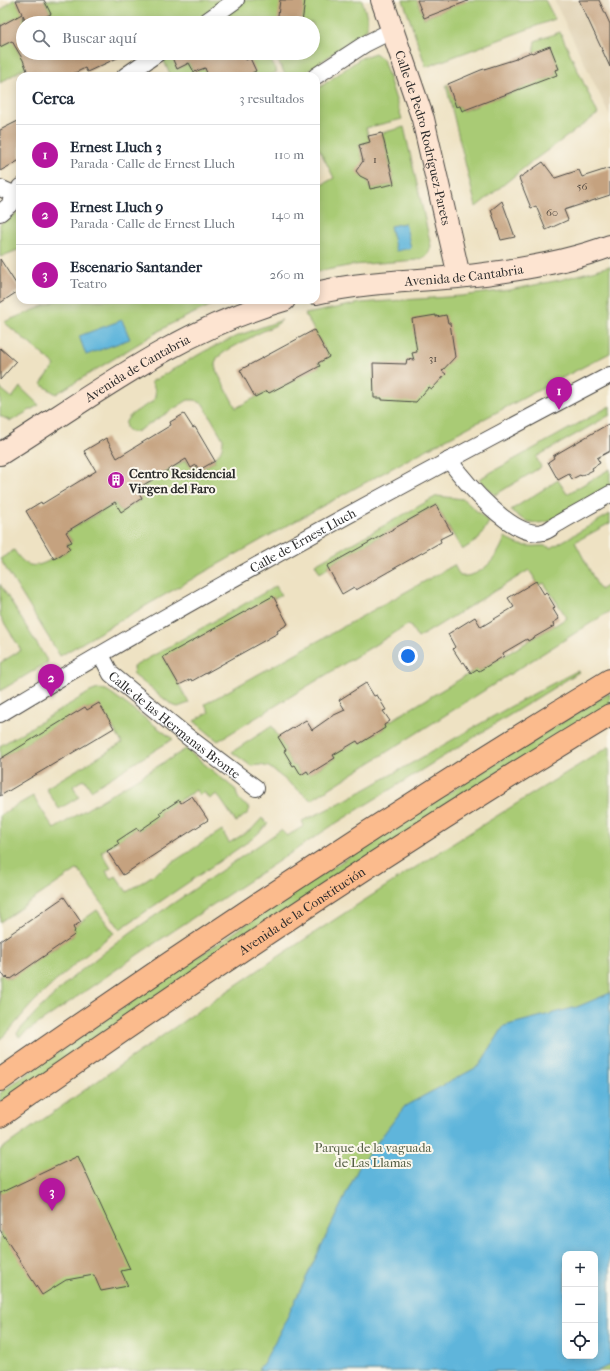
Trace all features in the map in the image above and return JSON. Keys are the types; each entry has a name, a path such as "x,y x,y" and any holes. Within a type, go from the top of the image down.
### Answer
{"main road":[{"name":"Calle de Pedro Rodríguez-Parets","path":"382,0 423,119 459,276"},
{"name":"Avenida de Cantabria","path":"320,292 366,284 459,276 522,268 563,260 610,246"},
{"name":"Avenida de Cantabria","path":"2,449 154,356 190,337 239,315 271,304"},
{"path":"0,1080 93,1015 295,879 404,808 610,680"},
{"name":"Avenida de la Constitución","path":"0,1116 110,1039 311,904 610,715"}],"street":[{"path":"214,16 236,0"},
{"path":"320,73 365,44 393,30"},
{"path":"130,72 147,60"},
{"path":"0,188 16,192"},
{"path":"0,213 16,196"},
{"name":"Calle de Ernest Lluch","path":"0,714 208,593 397,488 610,376"},
{"path":"449,460 460,475 493,510 528,531 544,532 610,494"},
{"name":"Calle de las Hermanas Bronte","path":"101,655 111,674 188,737 256,788"}],"shaded area":[{"path":"554,0 610,0 610,116"}],"green space":[{"path":"13,0 24,0 17,3 24,16 16,16 16,18 0,26 0,11"},
{"path":"44,0 226,0 204,16 46,16 51,14"},
{"path":"242,0 362,0 367,17 367,29 307,72 284,72 278,60 320,60 320,16 220,16"},
{"path":"403,0 417,0 424,18 469,0 545,0 555,19 426,67"},
{"path":"560,32 598,114 530,163 476,207 446,85 448,84 456,107 460,106 462,111 477,106 476,102 502,97 525,87 540,78 542,81 557,75 555,70 559,69 550,46 546,47 547,50 533,55 535,41"},
{"path":"16,39 16,60 24,60 26,67 0,83 0,47"},
{"path":"375,53 383,59 402,119 366,128 370,142 359,145 364,164 360,176 367,177 370,189 394,184 382,133 404,127 431,246 427,255 417,260 353,265 320,271 320,186 334,178 320,151 320,87 361,58"},
{"path":"163,60 179,60 177,69 189,63 194,72 169,72"},
{"path":"250,60 270,60 277,72 252,72"},
{"path":"205,68 206,72 194,72"},
{"path":"16,214 16,251 0,257 0,224"},
{"path":"610,266 610,353 264,538 60,656 0,559 14,550 23,561 31,565 41,564 54,558 55,559 70,549 67,544 72,541 66,533 115,503 121,512 142,499 137,490 186,460 191,469 196,466 199,471 215,461 214,458 221,450 223,445 223,439 203,404 195,400 188,400 137,432 129,431 125,425 129,417 152,402 154,399 155,392 151,382 205,351 237,336 282,320 276,325 226,351 217,358 215,364 216,370 236,408 267,391 269,393 320,366 318,363 329,357 305,314 361,303 461,296 509,290 560,280"},
{"path":"49,304 214,304 169,325 56,394 41,384 55,365 4,322"},
{"path":"20,387 39,405 11,421 0,416 0,388 12,398"},
{"path":"610,406 610,415 536,457 541,467 495,495 479,479"},
{"path":"610,469 610,487 550,521 538,523 529,522 511,510 558,480 567,494"},
{"path":"437,496 463,499 489,522 479,539 462,550 436,505 327,566 328,568 320,573 315,564"},
{"path":"610,514 610,523 575,542 600,590 610,584 610,611 311,800 269,767 260,765 251,766 232,752 272,726 286,750 284,751 293,766 295,765 301,775 307,771 309,774 335,758 333,755 357,741 359,744 385,728 384,725 390,721 477,669 479,671 567,618 544,583 539,585 529,570 418,638 409,624 218,741 194,721 209,712 205,704 454,565 460,576 468,576 482,570 499,551 505,537 522,545 551,548"},
{"path":"0,584 48,662 0,691 0,663 21,650 0,616"},
{"path":"276,586 281,595 164,658 189,703 178,707 172,705 134,675 133,667"},
{"path":"577,671 579,672 330,827 143,951 19,1037 17,1033 38,1010 73,977 98,957 131,932 281,830 287,836 304,826 302,821 350,798 526,698"},
{"path":"98,689 106,690 111,693 173,739 91,790 84,779 73,786 79,797 59,809 46,788 122,743 99,704 87,710 85,708 0,759 0,746 90,692"},
{"path":"610,693 610,705 0,1105 0,1093 150,989 378,838"},
{"name":"Parque de la vaguada de Las Llamas","path":"610,746 610,1371 0,1371 0,1150 162,1036 303,940"},
{"path":"186,749 236,790 240,801 250,808 248,813 236,822 217,794 209,799 204,792 199,795 196,790 159,813 161,816 139,831 137,828 101,852 111,868 106,871 111,879 116,876 127,892 222,830 229,843 252,829 262,818 268,824 252,839 120,929 78,869 0,922 0,815 33,796 54,829"},
{"path":"97,910 114,933 53,984 33,1003 0,1039 0,976 3,974 9,979 53,950 73,936 73,932 75,931 72,926 76,925"}],"water":[{"path":"405,223 411,248 396,251 390,226"},
{"path":"122,320 130,339 86,355 79,336"},
{"path":"610,993 610,1365 597,1371 261,1371 259,1368 264,1362 284,1324 360,1165 405,1106 479,1066 504,1026 577,1007"}],"building":[{"path":"16,0 44,0 51,14 47,16 18,16 22,14"},
{"path":"280,0 305,0 303,16 278,16"},
{"path":"417,0 468,0 468,1 424,18"},
{"path":"579,0 599,0 610,24 610,67"},
{"path":"16,17 16,48 12,41 0,47 0,26"},
{"path":"550,46 559,69 555,70 557,75 462,111 460,106 456,107 448,84 481,70"},
{"path":"23,60 113,60 87,72 85,68 77,72 28,72"},
{"path":"173,60 251,60 256,71 206,72 205,68 194,72 189,63 177,69"},
{"path":"16,122 16,162 0,171 0,130"},
{"path":"382,133 394,184 370,189 368,180 360,176 356,171 363,161 359,145 370,142 368,136"},
{"path":"543,162 555,178 579,170 582,177 610,168 610,195 564,210 568,220 546,230 536,206 531,208 519,178"},
{"path":"502,201 515,237 501,240 491,210"},
{"path":"0,259 16,284 16,293 0,303"},
{"path":"436,315 436,317 446,315 448,323 450,323 455,357 442,371 446,374 432,389 429,387 416,402 382,400 382,398 374,398 373,363 406,364 407,359 414,360 412,353 417,352 412,319"},
{"path":"314,330 329,357 318,363 320,366 269,393 267,391 255,397 240,370"},
{"path":"0,348 16,362 0,380"},
{"name":"Centro Residencial Virgen del Faro","path":"184,414 193,428 195,427 215,461 199,470 196,465 191,468 186,459 137,489 142,498 121,512 115,502 66,532 72,542 67,544 70,549 54,559 26,511 41,502 42,504 96,471 84,451 106,438 117,458 171,425 170,422"},
{"path":"610,423 610,451 597,458 600,463 592,468 593,470 581,476 580,475 572,479 569,474 558,480 548,462 554,458 553,456"},
{"path":"436,505 452,533 440,539 441,542 356,590 354,587 342,594 327,566"},
{"path":"536,581 544,594 546,592 555,607 553,609 559,619 553,623 554,626 503,653 504,656 479,671 477,669 471,673 453,649 455,647 448,634 475,617 481,627 514,607 508,598"},
{"path":"273,596 288,624 277,631 278,633 192,681 191,679 179,685 163,657"},
{"path":"366,683 374,696 377,695 386,710 383,711 390,721 384,725 385,728 359,744 357,741 333,755 335,758 309,774 307,771 301,775 295,765 293,766 278,737 306,720 312,730 332,716 345,710 339,700"},
{"path":"99,703 114,728 0,796 0,759 85,707 87,710"},
{"path":"192,796 208,820 123,875 107,851 119,844 117,841 129,833 137,828 139,831 161,816 159,813 179,800 181,803"},
{"path":"64,897 81,922 73,927 75,934 11,979 7,977 6,979 0,970 0,941"},
{"path":"78,1156 130,1269 121,1271 128,1286 101,1291 94,1275 66,1280 42,1295 0,1230 0,1193"}],"place":[{"name":"Ernest Lluch 3","path":"559,410"},
{"name":"Centro Residencial Virgen del Faro","path":"116,480"},
{"name":"Ernest Lluch 9","path":"51,697"},
{"name":"Escenario Santander","path":"52,1211"}]}
